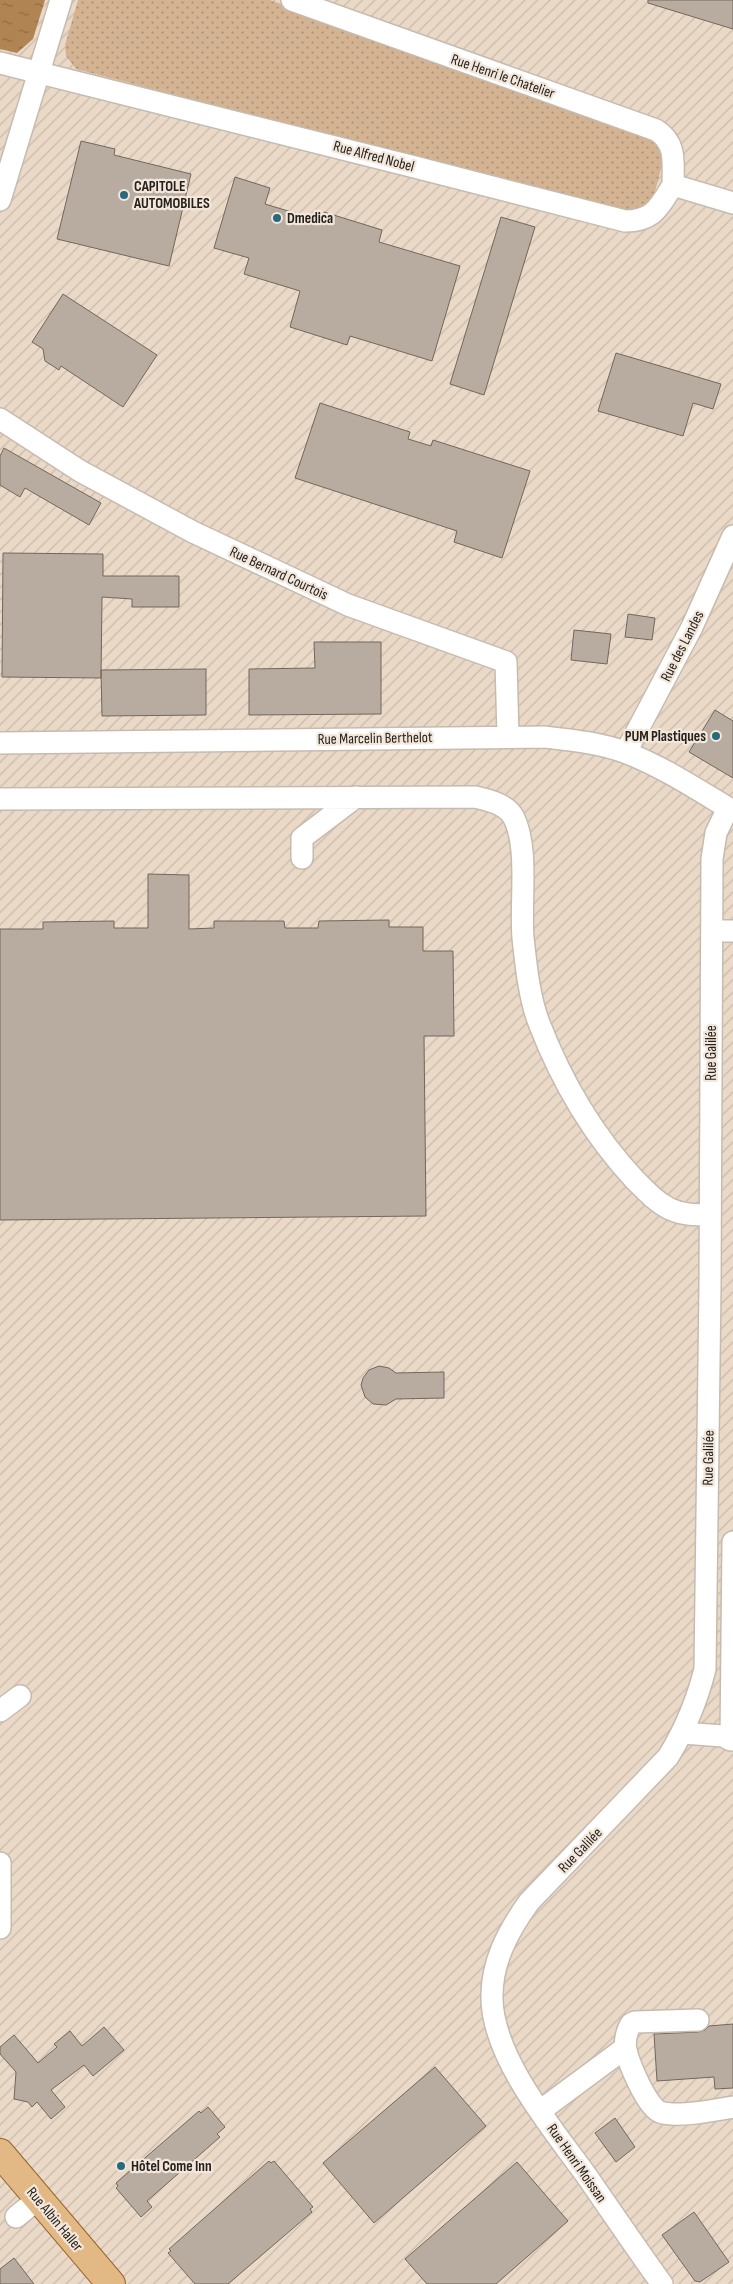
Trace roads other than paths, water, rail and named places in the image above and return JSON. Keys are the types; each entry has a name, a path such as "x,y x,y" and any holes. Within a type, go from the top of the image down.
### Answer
{"main road":[{"name":"Rue Albin Haller","path":"0,2153 111,2284"}],"street":[{"path":"0,200 61,0"},
{"name":"Rue Henri le Chatelier","path":"292,0 656,130 665,136 670,144 674,185"},
{"name":"Rue Alfred Nobel","path":"0,63 220,119 339,146 625,221 640,221 650,216 674,185"},
{"path":"674,185 733,204"},
{"name":"Rue Bernard Courtois","path":"0,419 80,471 193,532 348,605 506,662 508,736"},
{"name":"Rue des Landes","path":"626,752 692,627 733,536"},
{"name":"Rue Marcelin Berthelot","path":"0,744 508,736 578,741 626,752 660,768 730,809"},
{"path":"302,858 302,838 356,797"},
{"path":"0,799 475,797 495,802 513,815 520,835 523,936 529,981 539,1022 564,1077 590,1123 615,1158 651,1196 670,1209 685,1214 710,1215"},
{"name":"Rue Galilée","path":"499,2038 492,1999 494,1972 502,1947 514,1923 529,1902 668,1757 683,1733 696,1703 705,1669 713,846 720,822 730,809"},
{"path":"712,931 733,931"},
{"path":"683,1733 723,1736 732,1740 733,1542"},
{"path":"0,1711 20,1696"},
{"path":"0,1863 0,1928"},
{"path":"698,2020 635,2022 628,2029 625,2048 649,2104 658,2111 701,2112 733,2108"},
{"name":"Rue Henri Moissan","path":"499,2038 508,2060 540,2111 662,2284"},
{"path":"540,2111 625,2048"},
{"path":"16,2216 38,2199"}],"water":[{"path":"0,0 45,0 33,39 17,53 0,49"}],"place":[{"name":"CAPITOLE AUTOMOBILES","path":"124,195"},
{"name":"Dmedica","path":"277,218"},
{"name":"PUM Plastiques","path":"716,736"},
{"name":"Hôtel Come Inn","path":"121,2166"}]}
